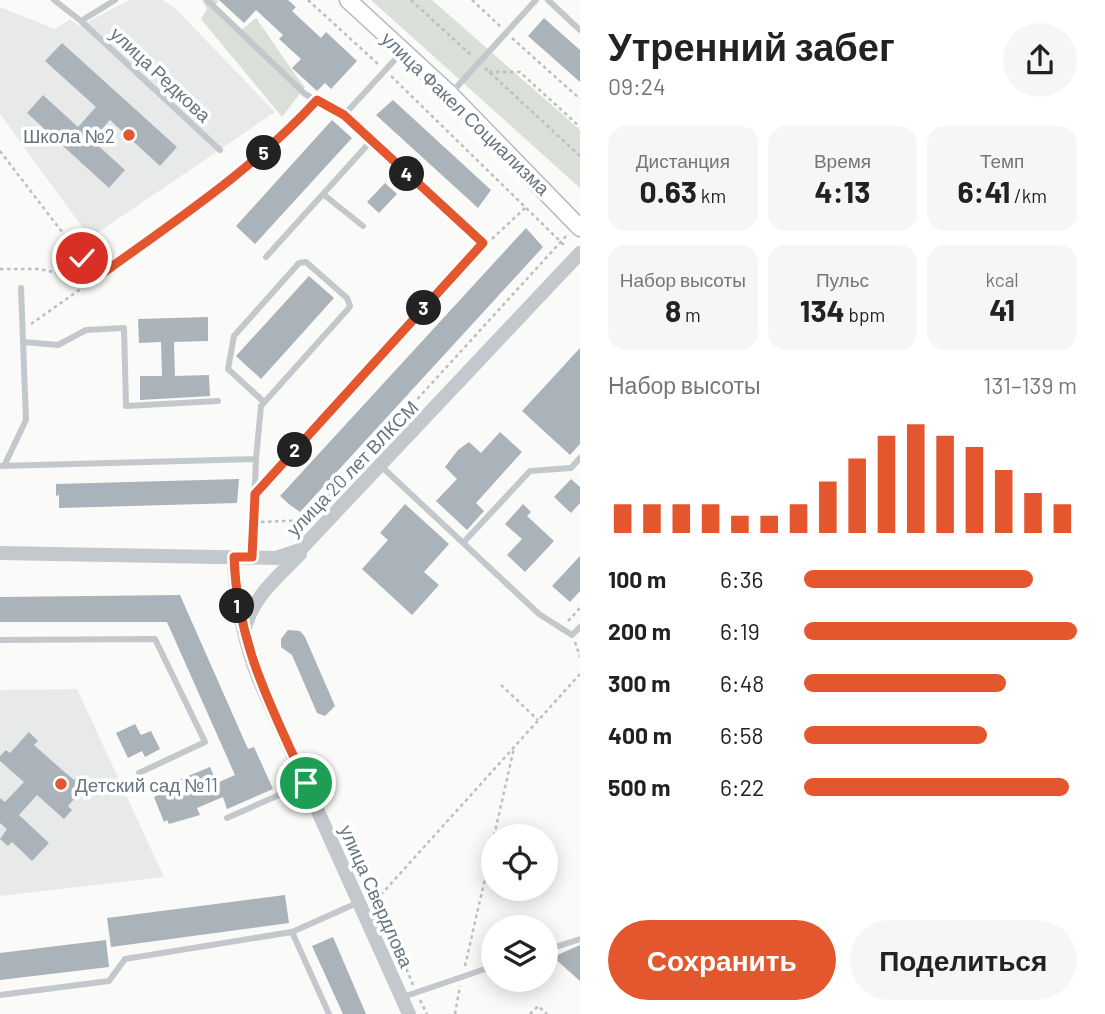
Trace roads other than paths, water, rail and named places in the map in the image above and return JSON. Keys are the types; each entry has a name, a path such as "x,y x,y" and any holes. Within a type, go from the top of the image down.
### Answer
{"main road":[{"name":"улица Факел Социализма","path":"348,0 450,94 574,232"}],"street":[{"name":"улица 20 лет ВЛКСМ","path":"0,553 234,557 290,555 311,542 382,467 575,252"},
{"path":"243,636 247,619 258,597 311,542"},
{"name":"улица Свердлова","path":"234,557 235,594 243,636 259,680 408,1014"}],"lane":[{"name":"улица Редкова","path":"54,0 220,150"},
{"path":"81,22 115,0"},
{"path":"207,0 305,94 344,115 483,243 255,494"},
{"path":"450,94 536,0"},
{"path":"548,0 580,30"},
{"path":"344,115 403,50"},
{"path":"266,257 370,141"},
{"path":"323,194 362,226"},
{"path":"252,557 258,413 264,402 350,306 347,298 306,262 299,264 234,337 228,369 264,402"},
{"path":"22,288 26,420 2,466 256,460"},
{"path":"23,342 58,345 86,330 124,328 126,405 218,401"},
{"path":"463,543 530,471 571,468 580,458"},
{"path":"382,467 539,614 572,635 580,627"},
{"path":"0,640 155,639 205,742 139,774"},
{"path":"227,818 306,783"},
{"path":"0,995 109,982 125,959 292,932 357,903"},
{"path":"292,932 329,1014"},
{"path":"558,946 580,939"},
{"path":"401,998 481,970"}],"place":[{"name":"Школа №2","path":"129,135"},
{"name":"Детский сад №11","path":"61,784"}]}
